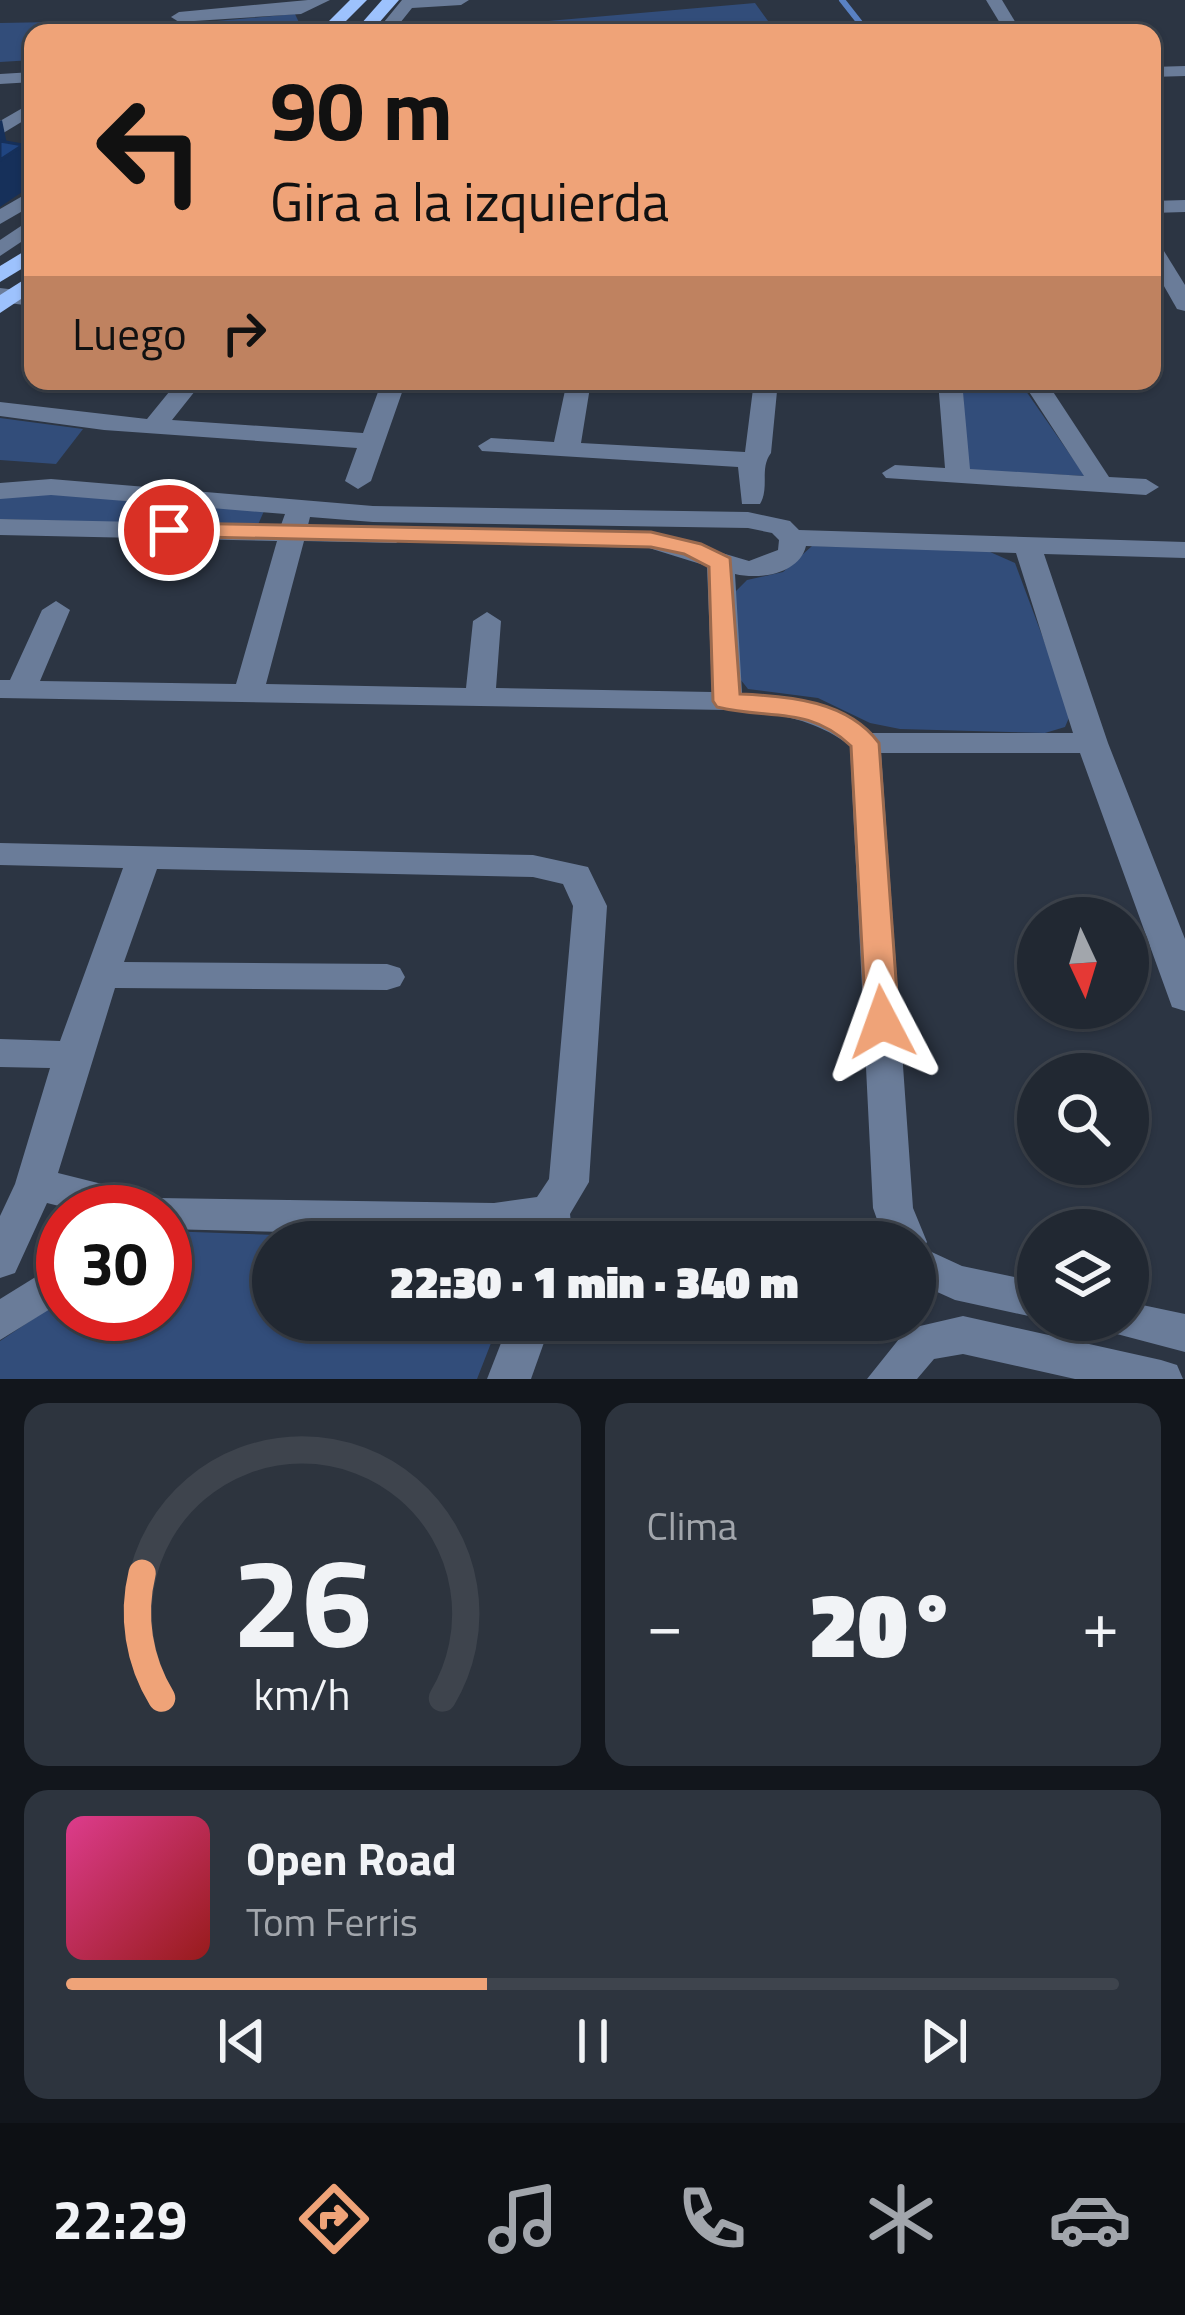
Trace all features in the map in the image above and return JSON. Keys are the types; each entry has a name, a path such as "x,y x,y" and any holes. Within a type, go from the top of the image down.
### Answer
{"main road":[{"path":"373,24 403,1"},
{"path":"334,24 357,2"},
{"path":"9,295 24,268"}],"street":[{"path":"179,17 301,9 322,0 357,2"},
{"path":"403,1 461,0"},
{"path":"765,5 778,24"},
{"path":"0,129 21,114"},
{"path":"0,250 24,231"},
{"path":"1161,263 1185,304"},
{"path":"154,426 184,390"},
{"path":"358,481 390,390"},
{"path":"572,449 566,441 577,390"},
{"path":"751,498 751,460 758,453 765,390"},
{"path":"951,390 958,477"},
{"path":"1040,390 1097,474 1096,483"},
{"path":"0,409 154,426 370,441"},
{"path":"491,446 751,460"},
{"path":"895,473 1146,487"},
{"path":"0,491 51,487 297,521 651,539 748,569 777,564 792,553 792,538 781,526 748,520 297,521 0,527"},
{"path":"248,695 297,521"},
{"path":"792,538 1185,550"},
{"path":"1027,544 1092,743 1178,947 1185,998"},
{"path":"721,563 727,701"},
{"path":"56,610 10,690 727,701 782,704 841,720 865,743 893,1208 898,1221"},
{"path":"480,699 487,621"},
{"path":"865,743 1092,743"},
{"path":"0,854 533,866 576,875 590,906 569,1182 553,1221"},
{"path":"0,1261 35,1184 74,1055 143,860"},
{"path":"102,975 387,977"},
{"path":"0,1053 74,1055"},
{"path":"35,1184 39,1185"},
{"path":"192,1213 502,1221"},
{"path":"936,1273 1017,1295"},
{"path":"0,1322 36,1297"},
{"path":"1149,1325 1185,1333"},
{"path":"889,1379 922,1342 963,1335 1161,1379"},
{"path":"509,1379 523,1341"}],"shaded area":[{"path":"755,3 770,24 513,24"},
{"path":"295,14 300,24 206,24"},
{"path":"107,21 24,24 24,61 0,62 0,23"},
{"path":"963,390 1025,390 1085,476 968,470"},
{"path":"0,418 83,429 56,464 0,460"},
{"path":"34,493 264,511 257,527 0,519 0,496"},
{"path":"812,546 981,548 1015,563 1071,713 1065,727 1045,733 900,729 870,723 818,698 748,689 737,675 734,593 747,580 783,572"},
{"path":"192,1232 252,1234 252,1341 492,1341 477,1379 0,1379 0,1341 36,1317 36,1341 192,1341"}],"building":[{"path":"0,141 23,145 0,160"}],"waterway":[{"path":"842,0 861,24"}],"route":[{"path":"169,530 651,539 692,549 721,563 727,701 782,704 841,720 865,743 882,1022"}]}
